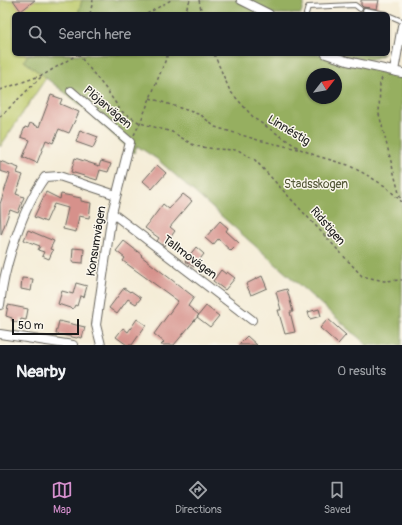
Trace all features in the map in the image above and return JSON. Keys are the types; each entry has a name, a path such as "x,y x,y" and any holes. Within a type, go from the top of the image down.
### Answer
{"street":[{"path":"240,0 265,12"},
{"path":"332,56 347,61 394,71 402,26"},
{"name":"Plöjarvägen","path":"71,91 130,142"},
{"name":"Konsumvägen","path":"101,345 96,325 112,213 130,142"},
{"path":"0,305 2,284 16,237 35,190 45,177 59,176 116,195"},
{"name":"Tallmovägen","path":"112,213 252,320"},
{"path":"0,334 72,345"}],"lane":[{"path":"307,12 308,7 355,2 362,9 377,12"},
{"path":"390,15 402,21"}],"path":[{"path":"90,12 93,0"},
{"path":"150,12 171,0"},
{"path":"185,12 190,0"},
{"path":"199,0 202,12"},
{"path":"0,90 45,74 76,56"},
{"name":"Ridstigen","path":"81,56 121,111 140,122 172,132 195,146 238,150 255,160 362,276 384,281 402,280"},
{"path":"130,142 140,122 167,56"},
{"name":"Linnéstig","path":"215,56 230,91 255,119 300,149 317,156 348,165 385,186 401,202"},
{"path":"394,71 380,84 379,114 401,202"},
{"path":"0,117 45,74"},
{"path":"150,98 201,115 216,126 258,140 300,149"}],"green space":[{"path":"0,0 190,0 185,12 12,12 12,56 52,56 46,78 0,147"},
{"path":"82,0 305,0 302,12 79,12"},
{"name":"Stadsskogen","path":"27,56 334,56 402,73 402,345 367,345 157,159 137,146 134,153 73,99 24,61"},
{"path":"345,56 381,56 373,59"}],"building":[{"path":"13,0 35,0 21,11"},
{"path":"361,0 379,0 377,9 363,7 361,5"},
{"path":"51,95 62,99 60,104 79,112 69,133 59,129 53,143 46,140 37,163 23,157 30,140 21,137 25,127 28,128 30,123 39,127"},
{"path":"80,130 98,137 93,148 76,142"},
{"path":"75,158 99,166 101,161 111,164 108,172 100,170 97,180 71,172"},
{"path":"0,161 19,168 17,173 23,175 16,194 24,197 18,213 10,210 1,235 0,204 10,174 0,171"},
{"path":"157,165 166,173 152,189 143,181"},
{"path":"46,192 60,199 61,194 81,198 81,201 91,203 89,218 79,216 76,232 63,229 68,208 54,204 46,222 34,217"},
{"path":"183,194 192,201 170,227 175,231 164,246 157,241 159,238 145,228 163,204 169,209"},
{"path":"220,221 228,228 226,231 239,243 231,251 218,239 213,245 205,238"},
{"path":"28,230 54,241 50,249 53,250 49,259 42,256 44,252 38,250 40,246 24,240"},
{"path":"124,241 194,297 188,306 199,315 174,345 161,345 164,342 154,334 178,301 123,261 125,258 116,251"},
{"path":"196,247 204,254 194,267 185,261"},
{"path":"73,248 84,249 83,263 72,262"},
{"path":"221,270 226,274 227,272 235,278 225,290 213,281"},
{"path":"262,276 267,288 251,295 246,284"},
{"path":"22,278 33,279 31,291 21,289"},
{"path":"76,283 87,286 84,297 80,296 77,306 75,305 73,309 58,304 62,291 73,294"},
{"path":"124,288 141,298 136,304 128,299 117,314 109,308"},
{"path":"287,289 293,312 290,312 295,332 285,334 278,310 281,310 276,292"},
{"path":"8,305 28,309 26,320 21,319 20,323 12,321 12,318 6,316"},
{"path":"206,306 219,316 210,327 197,317"},
{"path":"319,309 321,316 310,319 308,312"},
{"path":"137,319 146,325 132,345 127,345 116,337 123,328 128,332"},
{"path":"328,319 346,335 338,344 320,328"},
{"path":"59,321 85,327 82,338 56,334"},
{"path":"247,336 257,345 238,345"}]}
